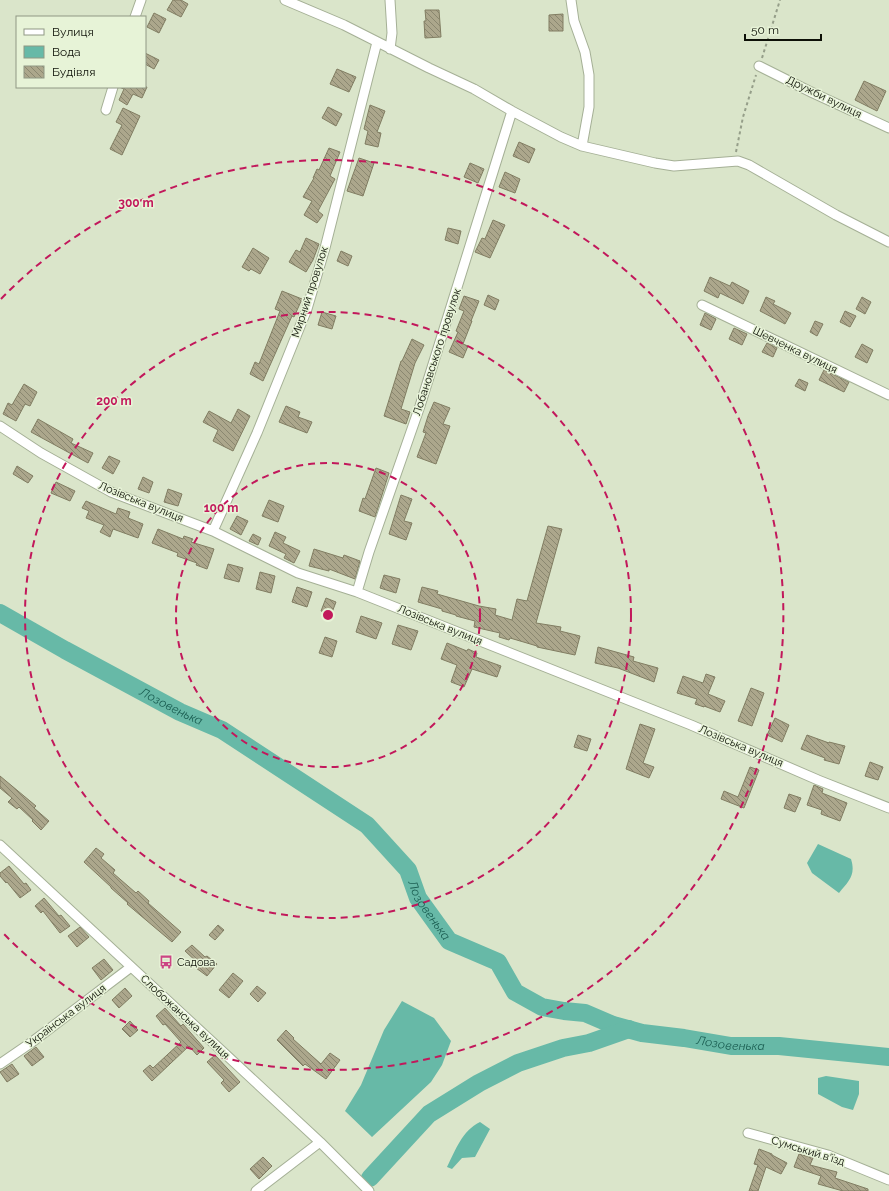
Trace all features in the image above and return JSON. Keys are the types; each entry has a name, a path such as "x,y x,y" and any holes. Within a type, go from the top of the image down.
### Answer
{"street":[{"path":"135,16 141,0"},
{"path":"285,0 344,25 390,49 474,89 561,137 582,146 648,162 674,166 738,161 749,165 836,215 889,242"},
{"path":"390,0 392,33 390,49"},
{"path":"571,0 574,21 585,52 589,75 589,108 582,146"},
{"name":"Мирний провулок","path":"213,531 257,433 307,309 326,248 377,42"},
{"name":"Дружби вулиця","path":"759,66 889,128"},
{"path":"106,110 113,88"},
{"name":"Лобановського провулок","path":"357,592 369,552 420,406 512,111"},
{"name":"Шевченка вулиця","path":"702,305 889,394"},
{"name":"Лозівська вулиця","path":"0,426 41,453 111,492 213,531 298,572 357,592 691,725 818,780 889,808"},
{"name":"Слобожанська вулиця","path":"0,845 320,1142 369,1191"},
{"name":"Українська вулиця","path":"0,1064 32,1042 131,967"},
{"name":"Сумський в'їзд","path":"748,1133 828,1155 889,1180"},
{"path":"256,1191 320,1142"}],"path":[{"path":"733,161 738,146 743,117 780,0"}],"water":[{"path":"818,844 851,859 853,869 851,878 839,893 812,873 807,863"},
{"path":"402,1001 434,1018 451,1041 442,1065 431,1082 372,1137 345,1111 361,1085 384,1030"},
{"path":"826,1076 859,1081 859,1094 853,1110 842,1107 818,1094 818,1078"},
{"path":"480,1122 490,1129 475,1157 462,1158 452,1169 447,1167 464,1135"}],"building":[{"path":"173,0 181,0 188,4 181,17 167,10"},
{"path":"425,10 439,10 441,37 425,38"},
{"path":"154,13 166,19 159,33 147,27"},
{"path":"563,14 563,31 549,31 549,15"},
{"path":"146,54 159,60 154,69 146,65"},
{"path":"337,69 356,77 349,92 330,84"},
{"path":"864,81 886,91 877,111 855,100"},
{"path":"147,87 142,98 133,94 127,105 119,100 124,89 122,88"},
{"path":"370,105 385,111 377,132 381,133 378,147 365,144 368,131 364,129"},
{"path":"328,107 342,114 336,126 322,118"},
{"path":"123,108 140,116 122,155 110,149 122,125 116,122"},
{"path":"519,142 535,149 529,163 513,156"},
{"path":"329,148 340,152 330,176 335,179 318,211 323,215 317,223 304,215 312,201 303,197 314,178 317,169 319,170"},
{"path":"359,158 374,163 363,196 347,191"},
{"path":"470,163 484,169 478,183 464,177"},
{"path":"505,172 520,179 515,193 499,187"},
{"path":"493,220 505,225 490,258 475,252 482,238 485,239"},
{"path":"448,228 461,231 458,244 445,240"},
{"path":"306,238 319,244 313,260 306,272 289,262 296,250 300,252"},
{"path":"253,248 269,258 260,274 251,269 249,271 242,267"},
{"path":"341,251 352,256 348,266 337,261"},
{"path":"710,277 730,286 732,282 749,291 743,304 720,293 718,298 704,291"},
{"path":"282,291 302,299 294,317 292,316 263,381 250,374 255,362 259,364 280,311 275,309"},
{"path":"488,295 499,300 495,310 484,305"},
{"path":"464,296 479,301 463,344 468,346 463,358 449,352 458,332 456,331 464,311 459,309"},
{"path":"766,297 775,301 773,304 791,313 785,324 760,311"},
{"path":"862,297 871,302 865,314 856,309"},
{"path":"845,311 856,316 850,327 840,322"},
{"path":"322,312 336,316 332,329 318,325"},
{"path":"705,313 716,319 711,330 700,325"},
{"path":"815,321 823,324 817,336 810,332"},
{"path":"734,328 747,334 742,345 729,339"},
{"path":"412,339 424,345 415,363 401,409 410,412 406,424 384,416 401,361"},
{"path":"767,343 777,348 773,357 762,352"},
{"path":"862,344 873,350 867,363 855,357"},
{"path":"824,370 849,382 844,392 819,380"},
{"path":"799,379 808,383 805,391 795,386"},
{"path":"24,384 37,392 30,406 25,404 16,421 3,414 8,403 12,405"},
{"path":"434,402 450,408 443,424 450,426 436,464 417,457 426,433 423,432"},
{"path":"286,406 300,412 298,417 312,422 307,433 279,422"},
{"path":"238,409 250,416 233,451 213,441 218,430 203,422 209,411 231,423"},
{"path":"38,419 73,439 71,443 93,453 88,463 31,432"},
{"path":"109,456 120,461 113,474 102,468"},
{"path":"17,466 33,476 28,483 13,474"},
{"path":"376,468 389,473 375,517 359,511"},
{"path":"143,477 153,482 149,493 138,489"},
{"path":"56,482 75,491 70,501 51,493"},
{"path":"168,489 182,494 178,506 164,502"},
{"path":"401,495 412,499 404,521 412,523 406,540 389,534"},
{"path":"269,500 284,506 278,522 262,516"},
{"path":"86,501 116,514 118,508 130,512 128,518 143,524 138,538 113,529 110,537 100,532 104,525 86,518 89,511 82,508"},
{"path":"237,516 248,521 241,535 230,529"},
{"path":"548,526 562,529 536,623 561,627 560,631 580,636 575,655 537,647 510,638 509,640 499,637 500,633 474,627 475,621 456,616 442,611 442,609 418,602 422,587 438,591 437,594 479,606 496,609 495,615 512,620 517,599 527,601"},
{"path":"158,529 183,539 184,536 193,539 191,542 214,549 207,569 196,565 197,563 177,556 178,553 152,543"},
{"path":"275,532 286,537 283,543 300,551 294,563 284,558 286,554 269,546"},
{"path":"253,534 261,538 258,545 249,541"},
{"path":"314,549 343,558 344,555 360,561 355,579 329,569 329,571 309,566"},
{"path":"228,564 243,568 239,582 224,578"},
{"path":"260,572 275,576 271,593 256,589"},
{"path":"384,575 400,579 396,593 380,588"},
{"path":"297,587 312,592 307,607 292,602"},
{"path":"326,598 336,602 331,615 321,611"},
{"path":"361,616 382,623 376,639 356,632"},
{"path":"398,625 418,631 411,650 392,644"},
{"path":"325,637 337,641 332,657 319,653"},
{"path":"447,643 467,651 468,649 477,653 476,657 501,666 497,677 472,669 464,687 451,682 457,665 441,659"},
{"path":"598,647 634,657 633,661 658,668 654,682 618,668 595,663"},
{"path":"706,674 715,677 708,694 725,701 720,712 695,704 697,699 677,693 683,676 703,683"},
{"path":"751,688 764,693 752,726 738,721"},
{"path":"775,718 789,725 782,742 767,735"},
{"path":"640,724 655,729 643,763 654,767 649,778 626,769"},
{"path":"578,735 591,739 587,751 574,747"},
{"path":"807,735 829,743 845,746 839,764 824,760 825,758 801,749"},
{"path":"870,762 883,767 878,780 865,776"},
{"path":"750,767 759,770 744,808 721,799 724,791 738,797"},
{"path":"0,776 36,806 34,808 49,821 41,830 19,807 17,809 8,802 12,798 0,788"},
{"path":"814,785 823,789 822,793 847,803 840,821 821,814 822,810 807,805"},
{"path":"789,794 801,798 795,812 784,808"},
{"path":"96,848 104,854 101,858 115,870 113,873 136,893 138,891 149,901 148,903 181,932 172,942 127,904 128,903 84,862"},
{"path":"9,866 31,890 20,898 0,876 0,873"},
{"path":"44,898 59,916 61,915 70,926 60,933 43,911 41,913 35,906"},
{"path":"218,925 224,930 215,940 209,935"},
{"path":"80,927 89,937 77,947 68,936"},
{"path":"192,945 205,957 207,956 217,964 207,976 196,968 199,964 185,951"},
{"path":"104,959 113,970 101,980 92,968"},
{"path":"233,973 243,981 229,998 219,990"},
{"path":"257,986 266,993 258,1002 250,994"},
{"path":"125,988 132,996 119,1008 112,1000"},
{"path":"165,1008 181,1026 183,1024 204,1048 197,1055 189,1046 152,1081 143,1071 150,1065 153,1068 181,1042 156,1016"},
{"path":"130,1021 138,1030 130,1037 122,1029"},
{"path":"286,1030 294,1038 293,1039 321,1064 330,1053 340,1060 326,1079 305,1064 303,1066 277,1040"},
{"path":"36,1047 44,1057 32,1066 24,1056"},
{"path":"215,1055 240,1082 229,1092 221,1083 224,1080 207,1062"},
{"path":"12,1064 19,1074 7,1082 0,1072"},
{"path":"759,1149 772,1154 787,1163 781,1174 766,1167 758,1191 749,1191 758,1165 754,1164"},
{"path":"799,1154 813,1158 810,1165 837,1172 835,1178 868,1189 868,1191 843,1191 818,1184 821,1176 794,1167"},
{"path":"263,1157 272,1166 259,1179 250,1169"}],"waterway":[{"name":"Лозовенька","path":"0,613 180,712 222,730 367,825 408,870 418,898 449,941 498,962 515,992 542,1007 585,1013 613,1025 642,1033 731,1046 779,1046 889,1057"},
{"path":"370,1178 429,1114 479,1083 518,1063 563,1048 589,1043 629,1029"}],"place":[{"name":"Садова","path":"166,962"}]}
